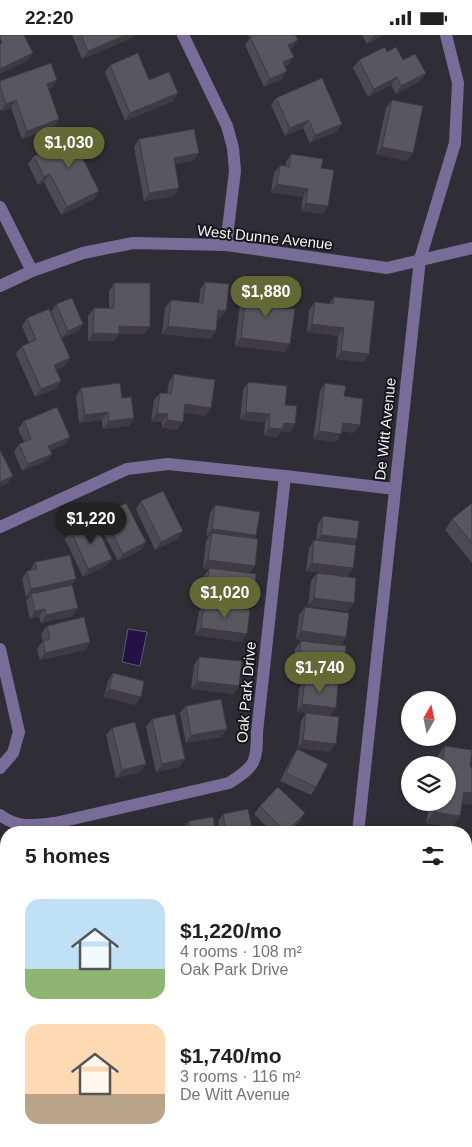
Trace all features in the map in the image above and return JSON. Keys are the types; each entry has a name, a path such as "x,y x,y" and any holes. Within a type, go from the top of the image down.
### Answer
{"street":[{"path":"183,35 227,126 233,148 235,171 226,245"},
{"name":"De Witt Avenue","path":"359,826 420,259 455,143 458,83 446,35"},
{"path":"0,207 32,271"},
{"name":"West Dunne Avenue","path":"0,286 32,271 83,253 133,243 226,245 387,268 472,248"},
{"path":"0,527 126,469 168,463 395,489"},
{"name":"Oak Park Drive","path":"0,815 10,823 28,826 55,823 230,783 247,772 257,754 256,732 285,476"},
{"path":"0,649 19,732 13,753 0,768"}],"shaded area":[{"path":"128,629 147,632 140,666 122,662"}],"building":[{"path":"0,35 24,35 33,53 0,69 0,44 2,43"},
{"path":"81,35 125,35 88,51"},
{"path":"254,35 295,35 298,40 288,45 294,57 283,62 287,71 270,79 250,37"},
{"path":"385,47 387,52 396,47 403,60 415,54 426,73 401,86 397,77 374,89 359,60"},
{"path":"138,53 149,80 169,72 178,93 130,113 110,65"},
{"path":"51,63 57,80 47,84 59,119 27,131 16,100 6,104 0,81"},
{"path":"322,78 342,124 315,135 309,120 290,128 276,98"},
{"path":"392,100 423,106 413,153 382,147"},
{"path":"194,129 199,153 174,158 179,188 149,193 139,139"},
{"path":"84,131 93,149 81,155 99,191 67,207 50,174 44,177 34,156"},
{"path":"291,154 323,159 321,168 334,170 328,206 306,203 308,189 277,184 280,165 289,167"},
{"path":"205,282 229,284 226,311 218,310 216,331 168,326 171,300 203,303"},
{"path":"114,283 150,283 150,327 119,326 119,334 93,333 94,308 114,308"},
{"path":"247,287 269,289 268,298 284,300 283,308 295,309 290,344 241,338"},
{"path":"334,297 375,301 369,354 341,351 344,328 312,324 315,302 333,304"},
{"path":"72,298 83,324 68,331 56,304"},
{"path":"49,309 70,358 54,365 61,381 41,389 22,346 36,340 27,318"},
{"path":"174,374 215,380 211,408 185,404 183,422 167,420 168,414 157,413 160,393 171,394"},
{"path":"248,382 287,386 285,405 297,406 295,424 284,423 283,429 269,428 270,414 246,412"},
{"path":"120,383 122,398 131,397 134,418 109,421 108,412 85,415 81,388"},
{"path":"325,383 346,386 344,396 363,399 360,425 343,423 341,434 319,431"},
{"path":"57,407 70,437 48,446 52,454 28,464 19,444 31,439 24,421"},
{"path":"0,450 13,476 0,482"},
{"path":"163,491 183,531 161,542 141,501"},
{"path":"126,503 146,542 123,554 103,515"},
{"path":"472,503 472,543 452,519"},
{"path":"215,505 260,512 256,535 212,529"},
{"path":"323,516 359,521 357,539 321,535"},
{"path":"94,521 112,559 88,569 71,531"},
{"path":"212,533 258,539 255,566 208,560"},
{"path":"314,540 356,545 353,568 312,563"},
{"path":"70,555 76,579 31,589 27,571 37,569 35,562"},
{"path":"209,568 256,574 253,600 206,594"},
{"path":"317,573 356,578 354,603 314,598"},
{"path":"72,585 78,608 46,615 45,609 35,611 31,594"},
{"path":"204,603 250,610 247,634 201,628"},
{"path":"305,607 349,613 346,637 301,631"},
{"path":"84,617 90,642 45,653 43,641 50,639 47,626"},
{"path":"301,641 346,646 342,677 297,672"},
{"path":"199,657 242,661 239,686 197,681"},
{"path":"113,673 144,681 141,697 109,689"},
{"path":"305,680 338,684 336,708 302,704"},
{"path":"221,699 227,729 191,735 186,706"},
{"path":"306,713 339,717 336,744 303,740"},
{"path":"175,714 185,759 162,764 152,719"},
{"path":"135,722 146,764 122,770 112,728"},
{"path":"445,746 472,750 470,767 472,767 472,793 464,792 460,816 434,812 456,811 456,756 443,756"},
{"path":"297,749 328,764 316,787 286,773"},
{"path":"278,787 305,813 292,826 280,826 260,806"},
{"path":"248,809 252,826 226,826 223,814"},
{"path":"213,817 215,826 190,826 189,821"}]}
